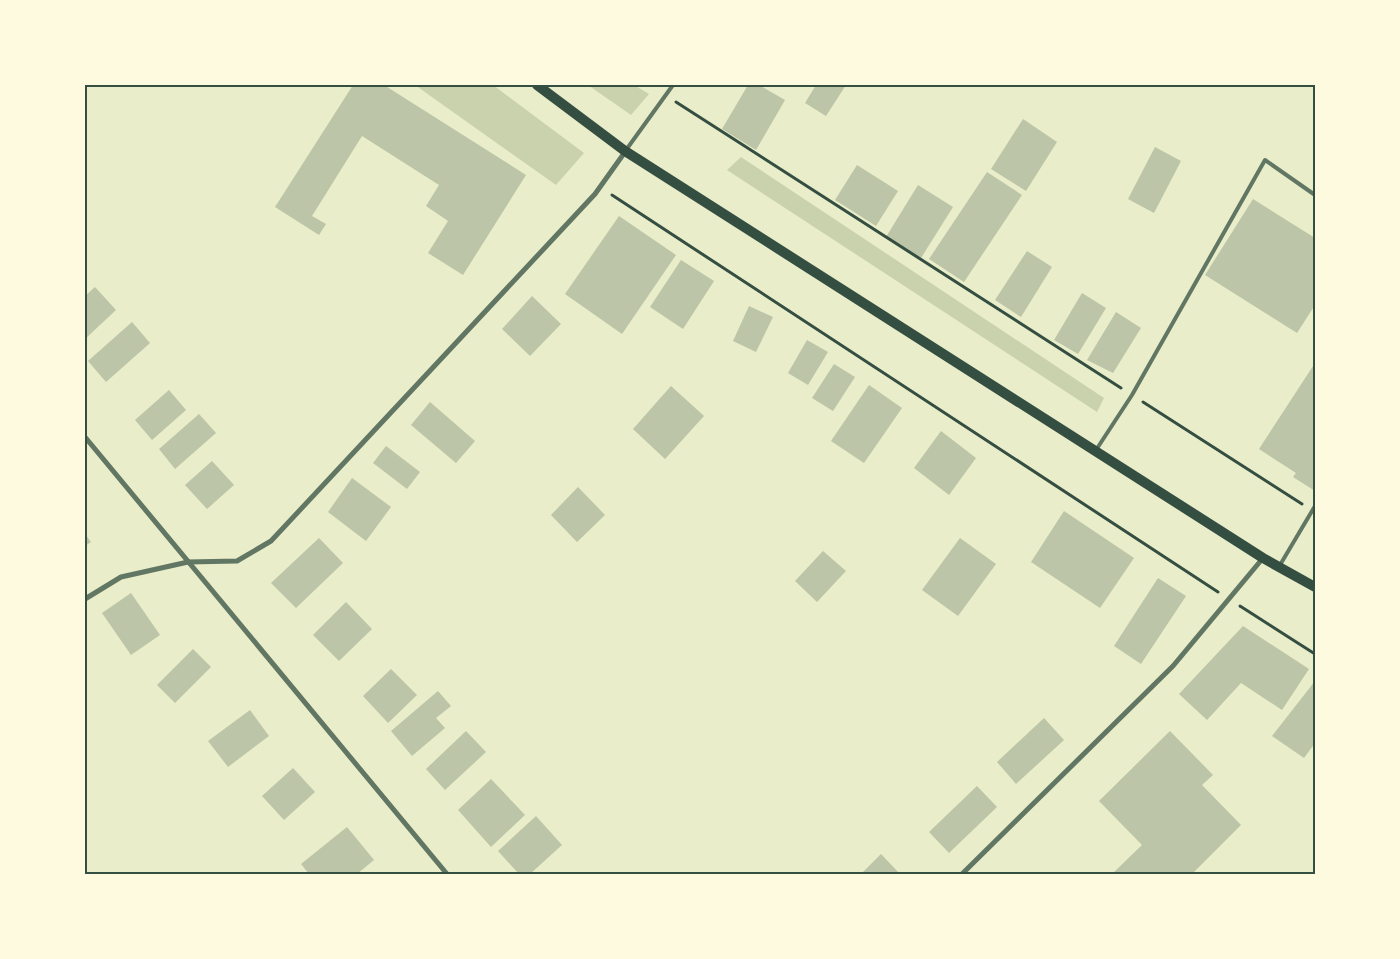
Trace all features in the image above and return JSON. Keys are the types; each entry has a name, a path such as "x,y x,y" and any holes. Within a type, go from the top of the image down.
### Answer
{"main road":[{"path":"537,85 626,151 1263,558 1315,587"}],"street":[{"path":"85,599 121,577 188,562 237,561 271,541 600,187 626,151"},
{"path":"85,437 447,874"},
{"path":"962,874 1173,666 1263,558"}],"lane":[{"path":"626,151 673,85"},
{"path":"1096,450 1132,395 1265,160 1315,195"},
{"path":"1279,567 1314,509"}],"path":[{"path":"666,95 1132,395 1314,509"},
{"path":"600,187 1315,654"}],"green space":[{"path":"415,85 493,85 584,153 556,185"},
{"path":"588,85 634,85 649,94 631,115"},
{"path":"741,157 1104,398 1097,412 727,170"}],"building":[{"path":"353,85 384,85 526,175 463,275 428,253 448,221 426,206 439,185 362,136 312,216 326,224 319,235 275,207"},
{"path":"748,85 759,85 785,100 756,150 722,129"},
{"path":"816,85 846,85 826,116 805,103"},
{"path":"1023,119 1057,142 1026,191 991,169"},
{"path":"1155,147 1181,161 1154,213 1128,199"},
{"path":"857,165 898,191 876,226 835,200"},
{"path":"987,172 1022,195 964,282 929,259"},
{"path":"918,185 953,207 921,258 886,237"},
{"path":"1253,199 1315,238 1315,305 1297,333 1205,275"},
{"path":"619,216 676,255 622,334 565,294"},
{"path":"1027,251 1052,267 1021,317 995,300"},
{"path":"681,260 714,281 683,329 650,307"},
{"path":"95,287 116,310 85,339 85,296"},
{"path":"1082,293 1106,308 1078,354 1054,340"},
{"path":"532,296 561,324 530,356 502,329"},
{"path":"749,306 773,317 756,352 733,341"},
{"path":"1116,312 1141,328 1113,373 1087,360"},
{"path":"132,322 150,343 106,382 88,361"},
{"path":"807,340 828,352 808,385 788,373"},
{"path":"1315,363 1315,491 1293,477 1296,473 1259,449"},
{"path":"834,364 855,377 833,411 812,398"},
{"path":"869,385 902,408 864,463 831,441"},
{"path":"671,386 704,416 665,459 633,429"},
{"path":"169,390 186,410 152,440 135,420"},
{"path":"430,402 475,441 456,463 411,425"},
{"path":"199,414 216,433 175,469 159,449"},
{"path":"941,431 976,458 949,495 914,468"},
{"path":"386,446 420,472 407,489 373,463"},
{"path":"212,461 234,485 207,509 185,485"},
{"path":"352,478 391,507 366,541 328,512"},
{"path":"578,487 605,515 577,542 551,515"},
{"path":"1064,511 1134,558 1100,608 1031,562"},
{"path":"85,534 91,542 85,546"},
{"path":"319,538 343,563 296,608 271,583"},
{"path":"960,538 996,564 958,616 922,590"},
{"path":"823,551 846,571 817,602 795,581"},
{"path":"1158,578 1186,596 1141,664 1114,646"},
{"path":"131,593 160,635 131,655 102,613"},
{"path":"346,602 372,629 339,661 313,635"},
{"path":"1243,626 1309,669 1282,710 1241,683 1207,720 1179,694"},
{"path":"193,649 211,667 175,703 157,685"},
{"path":"391,669 417,695 388,723 363,696"},
{"path":"1315,681 1315,743 1304,758 1272,736"},
{"path":"438,691 451,706 436,718 445,728 412,756 391,731"},
{"path":"250,710 269,736 228,767 208,741"},
{"path":"1044,718 1064,740 1016,784 997,762"},
{"path":"466,731 486,752 445,790 426,769"},
{"path":"1170,731 1213,775 1202,785 1241,825 1192,874 1112,874 1142,845 1099,801"},
{"path":"293,768 315,792 284,820 262,796"},
{"path":"491,779 525,815 491,847 458,810"},
{"path":"977,786 997,807 949,853 929,832"},
{"path":"536,816 562,845 530,874 519,874 498,851"},
{"path":"347,827 374,860 357,874 309,874 301,864"},
{"path":"881,854 900,874 866,874 863,872"}]}
